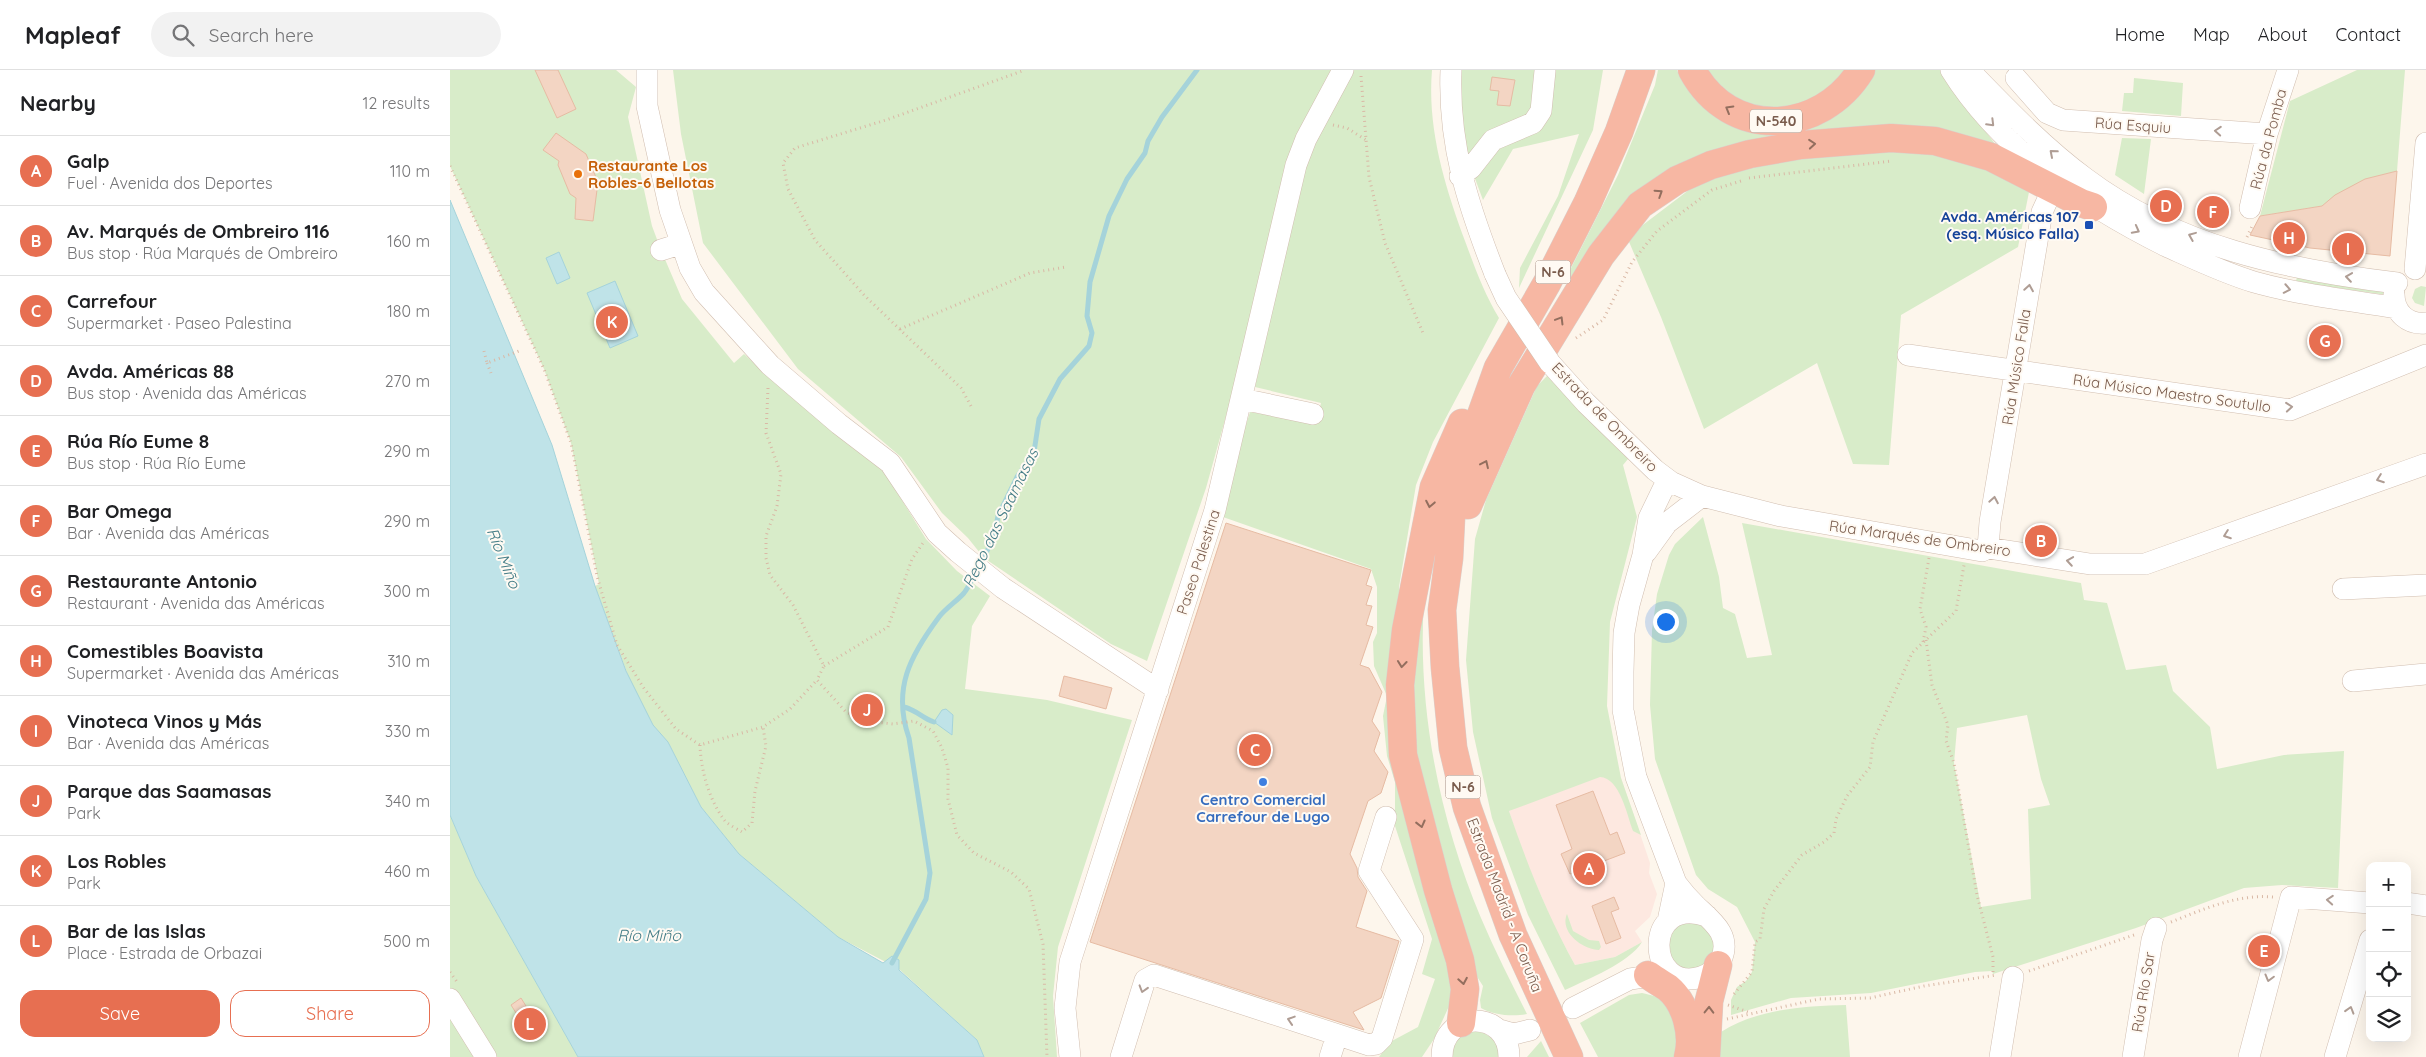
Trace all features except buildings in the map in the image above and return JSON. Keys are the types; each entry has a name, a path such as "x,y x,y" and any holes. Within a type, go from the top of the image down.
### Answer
{"highway":[{"path":"1619,132 1625,70"},
{"name":"Estrada Madrid - A Coruña","path":"1569,1057 1543,1004 1513,934 1467,807 1453,748 1445,667 1442,610 1449,558 1451,516 1465,460 1498,368 1547,283 1619,132 1640,70"},
{"name":"N-540","path":"1692,70 1710,96 1725,107 1742,116 1776,121 1804,116 1818,111 1842,94 1862,70"},
{"path":"1449,558 1474,489 1521,386 1563,315 1601,255 1640,205 1677,180 1711,165 1750,154 1801,145 1891,138 1936,141 1991,157 2081,203 2093,207"},
{"path":"1461,1023 1465,989 1404,756 1400,685 1406,630 1434,487 1473,399 1498,368"},
{"path":"1706,1057 1709,1001 1718,965"},
{"path":"1651,976 1669,989 1684,1010 1690,1038 1688,1057"},
{"path":"1543,1004 1570,1030 1583,1057"}],"street":[{"name":"Paseo Palestina","path":"1070,1057 1065,1008 1070,962 1215,510 1296,165 1314,122 1343,70"},
{"name":"Estrada de Ombreiro","path":"1451,70 1452,118 1460,176 1495,274 1506,298 1550,362 1586,403 1643,459 1674,483"},
{"path":"1951,70 1988,120 2042,168 2093,207 2199,262 2252,281 2288,290 2396,308"},
{"path":"1958,70 1984,99 1990,100 2018,74"},
{"path":"1969,70 2053,153 2087,180 2134,209 2210,244 2293,268 2397,284"},
{"name":"Rúa da Pomba","path":"2250,208 2267,134 2288,70"},
{"path":"1460,176 1471,168 1493,140 1533,123 1541,111 1545,71"},
{"path":"642,74 661,176 671,247 690,268 704,292 770,365 839,424 890,463 937,533 958,552 1003,588 1158,690"},
{"name":"Rúa Esquiu","path":"2018,74 2047,113 2064,120 2267,134"},
{"path":"2425,327 2406,320 2396,308 2394,300 2397,284 2408,272 2421,270 2426,143"},
{"name":"Rúa Músico Falla","path":"1988,548 1990,522 2042,212 2053,188"},
{"name":"Rúa Músico Maestro Soutullo","path":"1908,355 2290,410 2426,355"},
{"path":"1242,399 1312,414"},
{"path":"1643,459 1658,521"},
{"name":"Rúa Marqués de Ombreiro","path":"1674,483 1702,496 1781,516 1838,527 1982,550 1988,548 2090,564 2145,564 2426,464"},
{"path":"1651,976 1693,979 1711,972 1718,965 1723,955 1723,938 1716,923 1676,883 1636,777 1623,710 1624,633 1632,597 1644,555 1658,521 1663,489 1674,483"},
{"path":"1658,521 1702,496"},
{"path":"2343,589 2426,585"},
{"path":"2354,681 2426,674"},
{"path":"1121,1057 1146,980 1154,975 1372,1045 1382,1038 1413,939 1369,871 1386,816"},
{"path":"1651,976 1659,937 1668,921 1676,883"},
{"path":"2248,1057 2291,897 2366,902"},
{"path":"2411,903 2426,906"},
{"path":"1668,921 1687,913 1707,916"},
{"name":"Rúa Río Sar","path":"2132,1057 2152,940 2156,928"},
{"path":"1573,1008 1651,976 1666,967 1660,958 1658,947"},
{"path":"2336,1057 2367,952"},
{"path":"2000,1057 2003,976"},
{"path":"450,998 486,1057"},
{"path":"1442,1057 1445,1038 1461,1023 1482,1021 1500,1030 1514,1034 1527,1032 1514,1048 1510,1057"},
{"path":"1500,1030 1506,1039 1510,1057"},
{"path":"1330,1057 1337,1035"}],"path":[{"path":"971,406 961,388 865,296 815,240 788,189 783,164 795,148 886,120 1025,70"},
{"path":"1361,70 1369,177 1385,243 1423,333"},
{"path":"1314,122 1346,128 1366,141"},
{"path":"1574,339 1603,320 1632,262 1658,231 1712,190 1750,178 1862,166 1894,160"},
{"path":"450,166 544,369 571,443 597,576 617,645 644,687 676,729 700,745 705,778 714,799 726,822 742,832 752,823 755,791 766,746 763,727"},
{"path":"900,329 1030,273 1066,267"},
{"path":"484,351 491,373"},
{"path":"487,362 519,351"},
{"path":"770,365 766,433 781,474 777,506 766,536 766,558 770,575 793,605 824,666"},
{"path":"700,745 763,727 790,709 817,680 824,666 888,627 912,559 926,539"},
{"path":"1924,553 1934,554"},
{"path":"1923,643 1926,627 1920,609 1922,589 1929,558 1938,560"},
{"path":"1730,1018 1731,1006 1737,987 1746,981 1752,972 1755,942 1760,939 1764,909 1774,891 1802,855 1824,842 1834,833 1836,819 1847,796 1870,767 1874,742 1912,653 1956,611 1964,562 1956,563"},
{"path":"1926,639 1932,685 1948,725 1946,741 1954,763 1978,895 1993,957 2003,976"},
{"path":"817,680 846,712 868,721 892,724 914,721 933,731 942,748 948,768 948,799 957,835 974,853 1011,872 1029,889 1043,944 1047,1057"},
{"path":"1724,1004 1752,1013"}],"shaded area":[{"path":"1589,769 1621,778 1650,863 1649,873 1657,894 1650,917 1635,931 1642,942 1615,957 1575,965 1555,928 1523,854 1509,811"}],"green space":[{"path":"450,70 616,70 636,87 628,117 652,226 682,299 734,363 744,354 779,386 882,468 926,539 957,571 990,596 972,626 965,689 1047,700 1132,720 1058,947 1053,996 1057,1057 984,1057 977,1040 899,969 838,937 739,854 701,807 668,742 653,725 633,689 595,586 599,584 571,443 544,369 450,166"},
{"path":"673,70 1334,70 1258,301 1206,488 1147,661 1111,644 984,558 968,538 942,513 901,457 798,369 703,243 681,134"},
{"path":"1348,70 1432,70 1432,114 1444,179 1476,271 1499,318 1433,442 1416,485 1399,587 1399,614 1393,662 1455,973 1450,1004 1434,1039 1422,1057 1379,1057 1390,1042 1418,1027 1435,979 1422,974 1432,939 1395,826 1395,782 1387,756 1383,716 1387,696 1374,666 1373,642 1377,633 1377,587 1371,569 1223,517 1234,463 1250,412 1316,423 1321,403 1255,387 1303,167"},
{"path":"1461,70 1603,70 1593,130 1519,288 1520,268 1558,196 1579,134 1513,149 1483,200 1468,160 1459,96"},
{"path":"1658,70 1677,70 1681,79 1692,93 1719,117 1739,125 1775,134 1870,70 1940,70 1998,148 1942,133 1700,158 1657,177 1616,219 1572,281 1566,278 1618,175 1655,85"},
{"path":"1703,70 1848,70 1834,85 1801,106 1759,108 1735,99"},
{"path":"2357,70 2405,70 2397,171 2365,179 2322,206 2260,216 2290,101"},
{"path":"2134,78 2183,83 2181,116 2122,111 2124,93 2133,93"},
{"path":"2122,138 2151,139 2144,194 2115,175"},
{"path":"1926,149 1985,167 2029,192 2018,247 1901,315 1889,465 1853,464 1817,363 1704,429 1661,317 1627,237 1702,180 1745,167 1834,153"},
{"path":"2297,276 2388,288 2387,295 2296,282"},
{"path":"2421,286 2426,287 2424,306 2415,303 2412,298 2415,289"},
{"path":"1547,376 1628,459 1623,465 1637,517 1610,622 1607,706 1621,778 1641,835 1633,831 1618,790 1607,779 1600,777 1509,811 1539,890 1575,965 1615,957 1642,942 1636,950 1618,964 1565,990 1528,915 1492,818 1473,732 1466,660 1475,539 1486,500 1537,386"},
{"path":"1703,517 1719,577 1723,608 1735,614 1747,658 1772,655 1742,523 2081,583 2084,600 2107,603 2126,670 2166,665 2173,691 2210,727 2217,769 2284,755 2344,751 2338,888 2282,885 2244,888 2136,928 1993,974 1992,971 1975,972 1871,993 1791,998 1731,1015 1731,1000 1737,987 1746,981 1752,972 1755,942 1737,907 1708,889 1696,875 1655,759 1650,705 1652,630 1657,594 1669,555 1675,544","holes":["2027,715 2041,779 2050,805 2028,809 2031,899 1981,907 1954,763 1957,728"]},
{"path":"1424,600 1424,681 1434,762 1443,802 1453,841 1481,918 1527,1014 1503,1015 1481,1008 1480,1000 1483,986 1476,975 1419,782 1409,681"},
{"path":"450,815 476,876 578,1057 495,1057 450,989"},
{"path":"1567,914 1573,931 1589,940 1599,941 1601,947 1599,950 1586,947 1574,939 1566,927"},
{"path":"1701,921 1718,942 1707,967 1685,970 1671,960 1669,937 1678,924"},
{"path":"1642,993 1664,1001 1673,1015 1678,1057 1598,1057 1580,1023 1629,995"},
{"path":"1846,1005 1850,1057 1717,1057 1721,1032 1735,1024 1781,1010"},
{"path":"450,1011 476,1057 450,1057"},
{"path":"1477,1031 1487,1035 1496,1043 1500,1057 1452,1057 1456,1042 1462,1036"},
{"path":"1541,1041 1549,1057 1527,1057"}],"water":[{"name":"Río Miño","path":"450,200 552,445 595,586 626,671 653,725 668,742 701,807 739,854 838,937 883,963 892,956 899,960 899,970 977,1040 984,1057 578,1057 476,876 450,815"},
{"path":"559,252 570,278 557,284 546,258"},
{"path":"615,281 638,336 610,348 587,293"},
{"path":"946,709 953,715 952,735 934,722 942,710"}],"waterway":[{"name":"Rego das Saamasas","path":"981,563 994,537 998,516 1017,477 1034,452 1039,419 1060,379 1089,346 1092,333 1087,316 1090,282 1109,216 1127,179 1145,153 1148,141 1162,117 1197,70"},
{"name":"Rego das Saamasas","path":"892,963 926,899 930,873 909,738 904,720 903,688 912,660 920,645 939,617 964,593 976,572"},
{"path":"904,707 934,722"}],"place":[{"name":"Restaurante Los Robles-6 Bellotas","path":"578,174"},
{"name":"Avda. Américas 88","path":"2166,206"},
{"name":"Bar Omega","path":"2213,212"},
{"name":"Avda. Américas 107 (esq. Músico Falla)","path":"2089,225"},
{"name":"Comestibles Boavista","path":"2289,238"},
{"name":"Vinoteca Vinos y Más","path":"2348,249"},
{"name":"Los Robles","path":"612,322"},
{"name":"Restaurante Antonio","path":"2325,341"},
{"name":"Av. Marqués de Ombreiro 116","path":"2041,541"},
{"name":"Parque das Saamasas","path":"867,710"},
{"name":"Carrefour","path":"1255,750"},
{"name":"Centro Comercial Carrefour de Lugo","path":"1263,782"},
{"name":"Galp","path":"1589,869"},
{"name":"Rúa Río Eume 8","path":"2264,951"},
{"name":"Bar de las Islas","path":"530,1024"}]}
